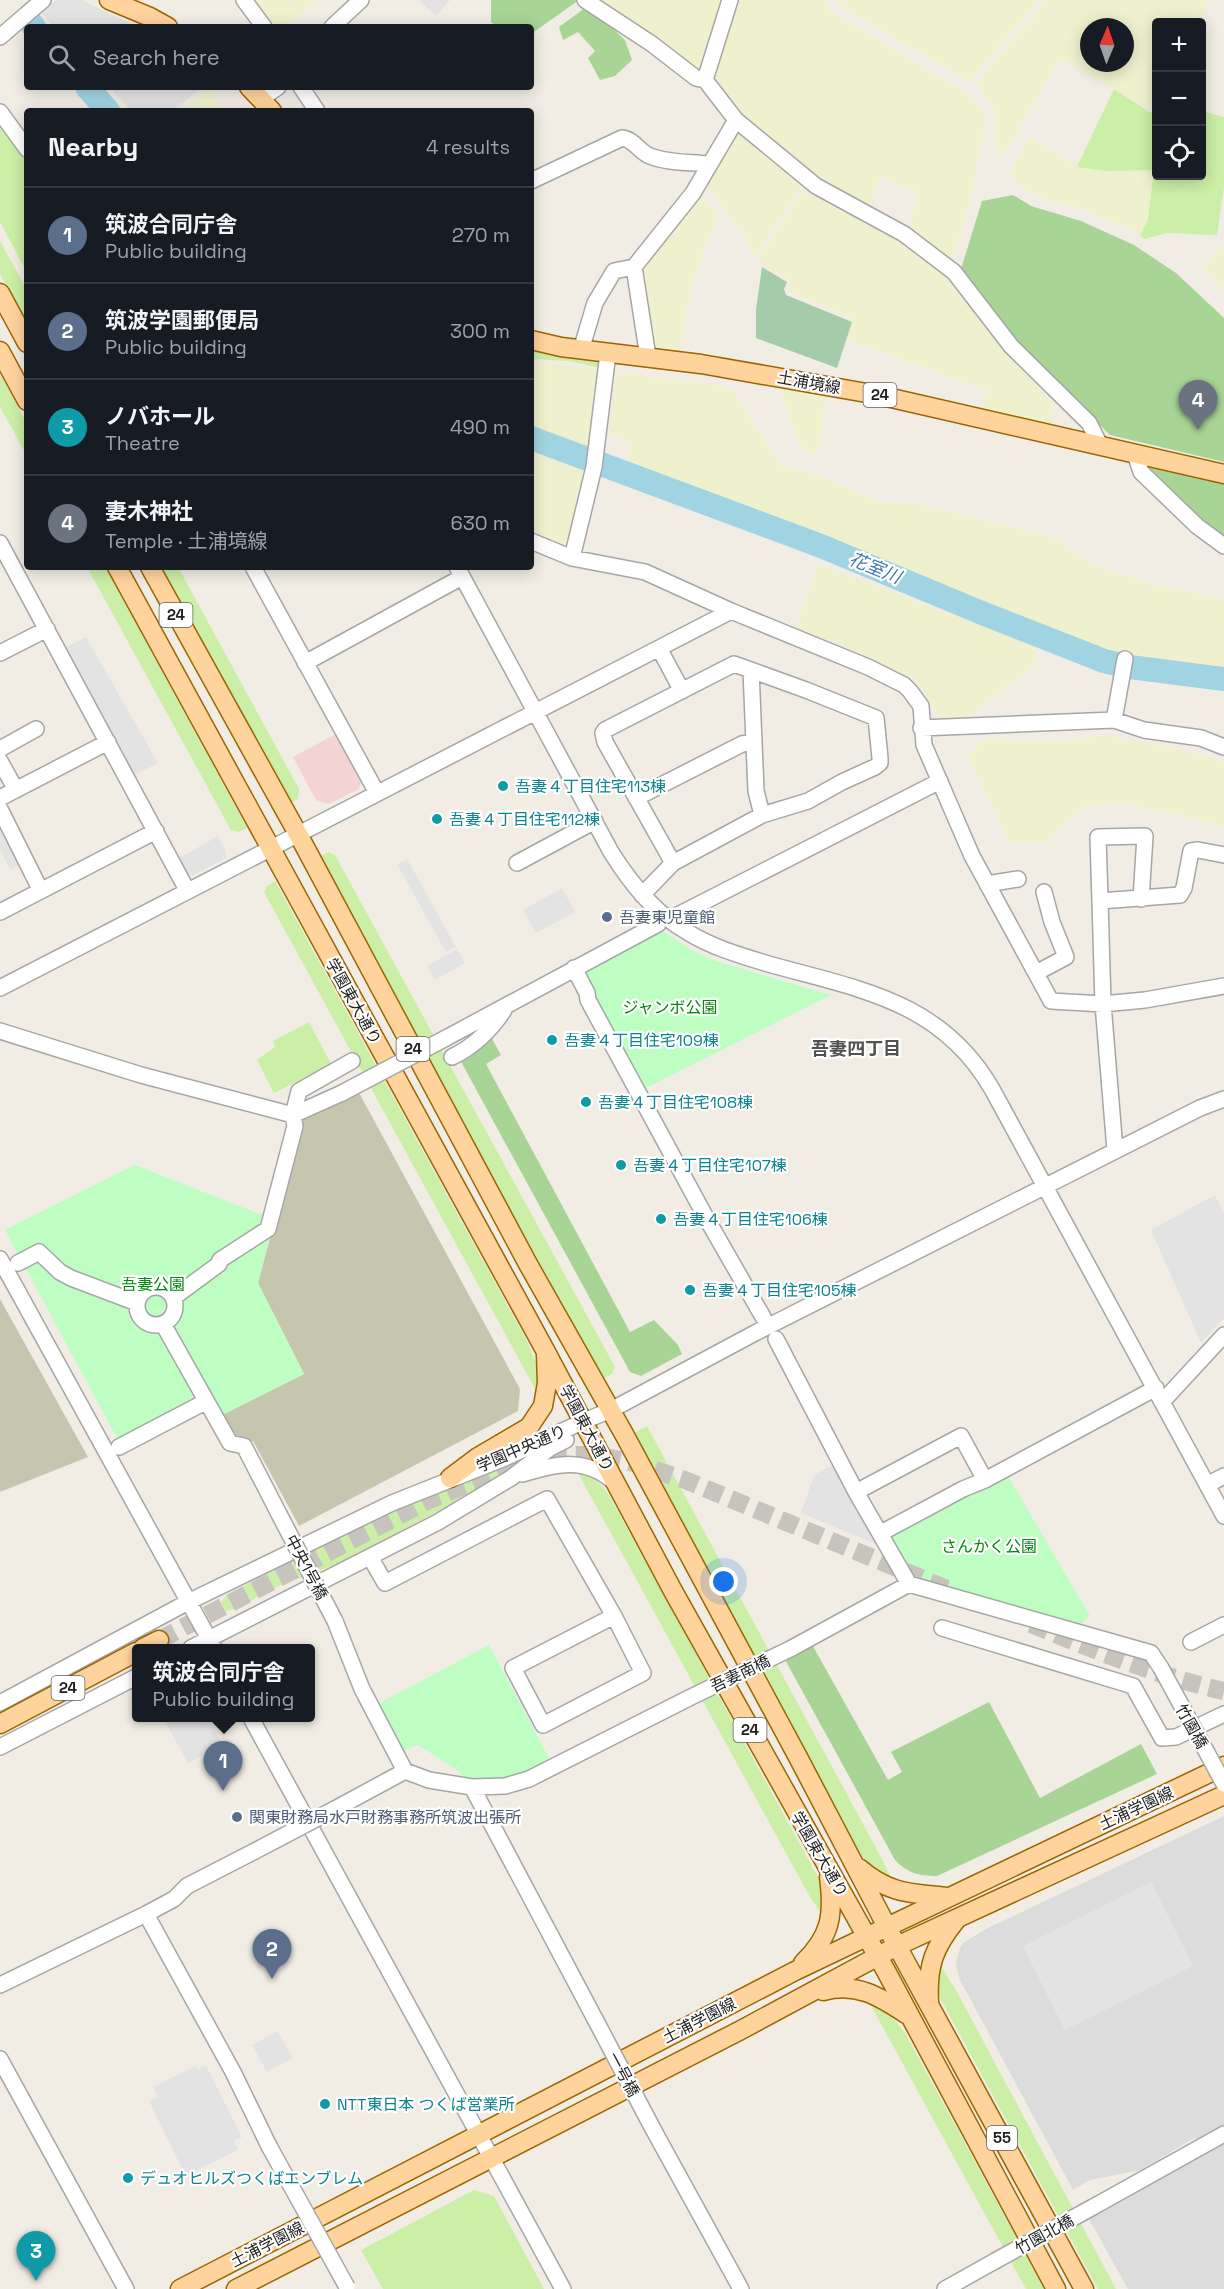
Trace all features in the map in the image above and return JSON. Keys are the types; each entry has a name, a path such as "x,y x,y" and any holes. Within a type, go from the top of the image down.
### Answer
{"main road":[{"path":"109,0 163,24"},
{"path":"0,293 24,337"},
{"name":"土浦境線","path":"534,341 581,350 701,364 867,393 1224,474"},
{"path":"0,351 24,395"},
{"name":"学園東大通り","path":"119,570 586,1425 673,1591 877,1956 1056,2289"},
{"name":"学園東大通り","path":"152,570 298,834 528,1264 611,1410 897,1946 1084,2289"},
{"path":"450,1478 478,1457 529,1427 543,1406 547,1371 545,1350"},
{"name":"24","path":"0,1724 132,1654"},
{"name":"土浦学園線","path":"180,2289 795,1971 1224,1766"},
{"name":"土浦学園線","path":"236,2289 802,1998 897,1946 1224,1795"},
{"path":"855,1865 872,1878 898,1892 948,1898"},
{"path":"795,1971 819,1947 829,1925 832,1901 828,1868"},
{"path":"930,2006 929,1975 933,1956 946,1932 959,1916"},
{"path":"802,1998 837,1988 851,1988 877,1996 909,2016"}],"street":[{"path":"0,37 43,0"},
{"path":"244,0 262,24"},
{"path":"585,0 652,44 696,78 705,80 736,120 816,186 904,234 954,272 1011,346 1089,423 1100,445"},
{"path":"705,80 730,0"},
{"path":"335,24 357,1"},
{"path":"261,99 274,90"},
{"path":"303,90 315,108"},
{"path":"0,112 24,145"},
{"path":"581,350 595,303 614,271 634,267 693,193 736,120"},
{"path":"534,180 622,138 628,138 648,156 708,164"},
{"path":"634,267 648,357"},
{"path":"572,558 595,461 608,353"},
{"path":"1135,454 1142,472 1197,526 1224,546"},
{"path":"0,543 187,890"},
{"path":"534,543 572,558 645,572 730,611 868,667 903,685 915,696 921,706 924,745 972,856 1051,1001 1103,1004 1224,986"},
{"path":"255,570 376,794"},
{"path":"306,663 459,572 618,863 642,895 678,927 708,943 739,955 893,1000 940,1028 965,1050 980,1069 1224,1516"},
{"path":"0,988 730,611"},
{"path":"0,653 47,629"},
{"path":"659,648 682,691"},
{"path":"642,895 672,863 762,815 808,801 875,767 880,763 880,758 875,717 740,665 731,665 603,733 672,863"},
{"path":"1114,720 1124,665"},
{"path":"751,670 756,791 762,815"},
{"path":"921,728 1114,720 1144,730 1201,738 1224,747"},
{"path":"0,748 36,729"},
{"path":"0,798 108,741"},
{"path":"636,798 741,744 754,742"},
{"path":"0,761 16,790"},
{"path":"678,915 940,781"},
{"path":"0,809 41,891"},
{"path":"517,863 595,821"},
{"path":"0,912 156,831"},
{"path":"1116,1150 1103,1004 1098,837 1145,836 1141,898"},
{"path":"1100,901 1180,895 1184,888 1191,851 1198,850 1224,855"},
{"path":"987,884 1018,879"},
{"path":"1036,973 1066,957 1052,922 1044,892"},
{"path":"0,1031 141,1076 293,1115 342,1093 658,924"},
{"path":"574,968 587,993 588,1000 693,1194 763,1317"},
{"path":"452,1057 467,1050 500,1016 507,1005"},
{"path":"173,1298 219,1264 220,1260 268,1229 295,1126 293,1115 299,1091 352,1061"},
{"name":"学園中央通り","path":"211,1644 438,1522 511,1478 550,1448 611,1410 1044,1186 1224,1099"},
{"path":"18,1263 39,1252 60,1272 71,1278 137,1304"},
{"path":"0,1259 211,1644"},
{"path":"153,1287 165,1289 173,1298 175,1310 163,1324 156,1326 144,1321 137,1310 137,1304 142,1293 153,1287"},
{"path":"119,1447 205,1402 163,1324"},
{"path":"880,1533 963,1489 1160,1395 1224,1335"},
{"path":"776,1339 856,1492 909,1584"},
{"name":"中央1号橋","path":"205,1402 230,1443 244,1446 335,1621 362,1689 405,1771"},
{"name":"学園中央通り","path":"0,1704 188,1602 392,1503 586,1425"},
{"path":"856,1492 962,1436 985,1480"},
{"path":"511,1478 555,1465 578,1465 605,1474 617,1485"},
{"path":"1207,1485 1224,1476"},
{"path":"370,1557 386,1583 548,1499 614,1616 643,1673 543,1725 513,1668 614,1616"},
{"name":"吾妻南橋","path":"405,1771 429,1780 472,1787 505,1786 530,1779 792,1648 909,1584"},
{"name":"竹園橋","path":"909,1584 1151,1653 1224,1784"},
{"path":"1191,1642 1224,1625"},
{"path":"942,1628 1133,1686 1162,1738 1176,1737 1224,1714"},
{"path":"0,1746 132,1679"},
{"path":"253,1722 563,2289"},
{"path":"0,1985 146,1914 174,1899 187,1886 405,1771"},
{"name":"一号橋","path":"472,1787 653,2129 741,2289"},
{"path":"146,1914 347,2288"},
{"path":"0,2059 126,2289"},
{"name":"竹園北橋","path":"945,2289 1224,2134"}],"shaded area":[{"path":"56,0 82,0 131,24 51,24 41,12"},
{"path":"251,0 317,0 289,24 268,24"},
{"path":"419,0 450,0 436,16"},
{"path":"593,0 723,0 699,69 695,70"},
{"path":"740,0 827,0 826,4 831,11 966,93 983,110 985,125 971,197 953,258 949,258 909,229 919,193 881,177 870,205 819,179 742,114 723,91 713,68"},
{"path":"837,0 1038,0 970,82 842,7"},
{"path":"1044,0 1204,0 1209,4 1201,18 1152,18 1152,106 1150,110 1083,72 1134,72 1134,18 1080,18 1080,70 1060,59 1002,158 994,141 994,105 975,86 1005,47 1034,18"},
{"path":"112,90 198,90 177,108 128,108"},
{"path":"205,90 210,90 218,108 185,108"},
{"path":"737,130 803,185 755,257 742,232 705,185"},
{"path":"1030,137 1077,167 1111,172 1152,170 1148,219 1140,236 1083,209 1037,196 1016,183 1008,173"},
{"path":"805,188 888,232 935,263 973,305 993,336 1011,358 1055,405 1050,424 982,408 986,390 847,340 853,318 788,291 790,281 761,264 758,259"},
{"path":"702,196 717,215 691,288 679,355 654,351 637,268"},
{"path":"1218,248 1224,249 1224,291 1203,268"},
{"path":"534,362 601,370 590,453 534,434"},
{"path":"616,372 728,386 736,394 781,465 816,475 882,502 918,504 1056,538 1091,564 1145,582 1224,600 1224,674 1126,661 758,518 628,462 629,442 609,436"},
{"path":"782,388 826,394 819,450 811,456 799,444 781,396"},
{"path":"534,453 587,471 571,546 534,532"},
{"path":"818,564 1036,646 1036,663 963,722 940,720 928,697 914,680 871,658 796,627"},
{"path":"86,637 158,763 135,775 65,648"},
{"path":"336,734 361,781 359,789 329,804 316,800 293,757"},
{"path":"1110,735 1211,757 1224,762 1224,826 1124,802 1083,807 1055,832 1048,842 1009,842 967,756 985,738 1054,740"},
{"path":"0,822 21,864 10,870 0,849"},
{"path":"218,836 226,858 193,875 187,873 179,858"},
{"path":"407,859 456,947 446,952 397,864"},
{"path":"562,888 575,912 536,933 523,910"},
{"path":"457,949 465,963 435,980 427,966"},
{"path":"357,1089 520,1389 518,1411 299,1526 253,1441 234,1442 220,1416 304,1374 258,1283 300,1120"},
{"path":"1215,1195 1224,1213 1224,1318 1201,1343 1151,1230"},
{"path":"0,1299 88,1457 0,1492"},
{"path":"835,1464 876,1544 801,1513 814,1475"},
{"path":"165,1722 211,1722 222,1745 188,1763"},
{"path":"1224,1816 1224,2125 1200,2139 1194,2138 1141,2170 1090,2180 1073,2190 959,1978 956,1964 960,1948 963,1943 986,1929"},
{"path":"1151,1882 1193,1966 1065,2030 1023,1946"},
{"path":"277,2031 293,2058 267,2072 252,2045"},
{"path":"206,2065 242,2137 234,2141 238,2150 195,2171 196,2174 187,2179 149,2101 158,2097 153,2087 196,2066 198,2069"},
{"path":"1224,2139 1224,2289 1128,2289 1088,2217"}],"green space":[{"path":"491,0 579,0 534,32 534,24 494,24 491,22"},
{"path":"585,8 599,16 625,40 632,60 615,76 600,80 588,58 595,51 578,32 563,40 559,27"},
{"path":"1114,89 1152,112 1152,170 1106,171 1077,167"},
{"path":"1206,112 1224,117 1224,187 1217,235 1167,233 1145,239 1140,236 1148,219 1153,180 1206,180"},
{"path":"0,128 24,158 24,267 0,222"},
{"path":"1013,195 1031,206 1081,221 1134,245 1176,273 1224,318 1224,462 1110,435 1029,356 961,269 982,201"},
{"path":"0,241 24,285 24,318 0,274"},
{"path":"762,267 787,282 784,289 786,295 852,322 837,368 756,338 756,309"},
{"path":"534,349 602,361 601,368 569,361 534,359"},
{"path":"0,374 24,418 24,451 0,407"},
{"path":"1145,465 1224,481 1224,540 1197,521"},
{"path":"89,570 107,570 247,828 239,832 231,830"},
{"path":"162,570 180,570 299,789 298,799 289,804"},
{"path":"328,852 335,855 615,1367 612,1374 603,1379 319,857"},
{"path":"275,881 528,1343 540,1373 539,1396 264,892 267,886"},
{"name":"ジャンボ公園","path":"660,929 693,951 713,960 831,995 644,1089 582,973"},
{"path":"309,1022 331,1064 274,1093 257,1060 275,1047 273,1041"},
{"path":"490,1035 501,1055 486,1064 630,1332 654,1320 678,1345 682,1354 641,1376 630,1372 459,1058"},
{"name":"吾妻公園","path":"135,1165 275,1220 258,1283 304,1374 220,1416 208,1395 118,1440 5,1230"},
{"path":"647,1426 895,1885 879,1876 860,1853 632,1434"},
{"path":"524,1455 525,1459 446,1507 339,1563 279,1586 235,1609 226,1611 221,1602 228,1594 400,1506"},
{"path":"578,1473 598,1482 611,1499 824,1888 825,1919 810,1897"},
{"name":"さんかく公園","path":"1008,1476 1090,1616 1078,1626 912,1578 889,1533 967,1491 970,1496"},
{"path":"810,1641 888,1780 902,1772 891,1752 989,1702 1040,1798 1141,1744 1157,1774 937,1876 914,1873 895,1860 783,1656"},
{"path":"489,1645 551,1762 506,1780 485,1782 461,1777 460,1772 418,1745 400,1752 376,1705"},
{"path":"937,1966 941,1966 957,1992 1116,2289 1098,2289 940,1998"},
{"path":"869,2002 888,2011 905,2033 1044,2289 1026,2289"},
{"path":"474,2190 494,2196 544,2289 383,2289 361,2250"}],"waterway":[{"name":"花室川","path":"90,90 105,108"},
{"name":"花室川","path":"534,439 821,546 1104,661 1130,667 1224,679"}],"tunnel":[{"path":"159,1640 429,1500 518,1463 561,1455 596,1455 634,1463 685,1480 952,1591"},
{"path":"1031,1624 1150,1670 1224,1691"}],"place":[{"name":"妻木神社","path":"1198,430"},
{"name":"吾妻４丁目住宅113棟","path":"503,786"},
{"name":"吾妻４丁目住宅112棟","path":"437,819"},
{"name":"吾妻東児童館","path":"607,917"},
{"name":"吾妻４丁目住宅109棟","path":"552,1040"},
{"name":"吾妻４丁目住宅108棟","path":"586,1102"},
{"name":"吾妻４丁目住宅107棟","path":"621,1165"},
{"name":"吾妻４丁目住宅106棟","path":"661,1219"},
{"name":"吾妻４丁目住宅105棟","path":"690,1290"},
{"name":"筑波合同庁舎","path":"223,1791"},
{"name":"関東財務局水戸財務事務所筑波出張所","path":"237,1817"},
{"name":"筑波学園郵便局","path":"272,1979"},
{"name":"NTT東日本 つくば営業所","path":"325,2104"},
{"name":"デュオヒルズつくばエンブレム","path":"128,2178"},
{"name":"ノバホール","path":"36,2281"}],"district":[{"name":"吾妻四丁目","path":"856,1049"}]}
